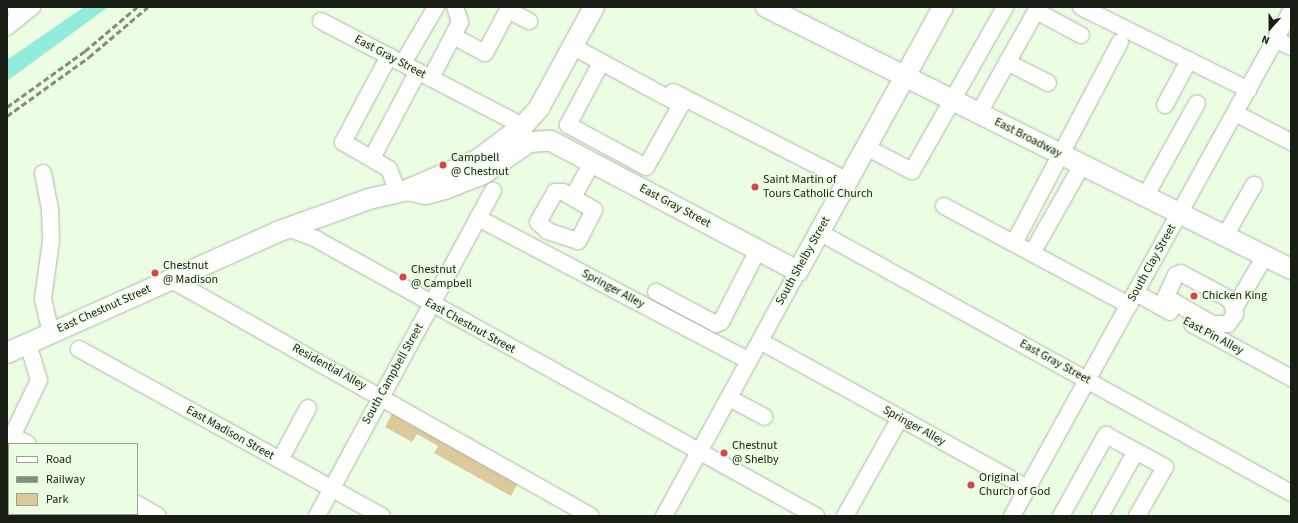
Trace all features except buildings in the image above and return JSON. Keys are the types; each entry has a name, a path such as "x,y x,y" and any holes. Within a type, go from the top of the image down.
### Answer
{"main road":[{"path":"551,141 543,132 542,122 580,46 594,7"},
{"path":"288,228 402,192 477,160 523,126 538,108 601,14 600,7"},
{"name":"East Broadway","path":"766,7 1291,269"},
{"name":"South Shelby Street","path":"798,271 943,7"},
{"path":"402,192 426,194 445,189 483,174 529,142 551,141"},
{"name":"East Gray Street","path":"551,141 798,271"},
{"name":"East Chestnut Street","path":"7,353 170,279 288,228"}],"street":[{"path":"13,18 32,7"},
{"path":"403,63 436,7"},
{"path":"372,158 425,75 453,36 460,22 455,7"},
{"path":"866,147 912,171 955,101 1006,7"},
{"path":"1081,7 1249,90"},
{"path":"453,36 485,53 508,10 529,21"},
{"name":"South Clay Street","path":"1012,516 1249,90 1276,40 1286,10"},
{"path":"979,113 1036,11 1082,35"},
{"name":"East Gray Street","path":"321,21 523,126"},
{"path":"1276,40 1291,47"},
{"path":"1014,243 1120,42"},
{"path":"580,46 601,63 680,105 646,167 568,125 601,63"},
{"path":"580,46 848,181"},
{"path":"389,56 343,142 389,169 402,192"},
{"path":"1165,105 1189,60"},
{"path":"1007,62 1048,83"},
{"path":"1145,197 1197,103"},
{"path":"1235,113 1291,142"},
{"path":"573,197 588,161 594,138"},
{"path":"1032,253 1082,165"},
{"path":"43,173 50,210 51,241 43,299 51,333"},
{"path":"1048,177 1068,188"},
{"path":"1225,236 1254,185"},
{"name":"South Campbell Street","path":"317,516 380,396 432,305 493,190"},
{"name":"East Pin Alley","path":"944,206 1032,253 1132,299 1163,302 1291,378"},
{"name":"Springer Alley","path":"478,218 748,361"},
{"name":"East Chestnut Street","path":"288,228 316,238 432,305 816,516"},
{"name":"East Gray Street","path":"819,232 1291,493"},
{"path":"656,292 716,324 721,322 758,250"},
{"path":"1176,275 1163,302 1212,324 1228,324 1235,307 1265,256"},
{"path":"1152,263 1176,275 1181,273 1231,300 1235,307"},
{"name":"South Shelby Street","path":"664,516 798,271"},
{"name":"Residential Alley","path":"170,279 380,396 392,406 591,516"},
{"name":"Springer Alley","path":"760,341 1027,488"},
{"path":"22,443 10,441 39,380 28,343"},
{"name":"East Madison Street","path":"79,349 382,516"},
{"path":"729,398 764,417"},
{"path":"280,460 308,408"},
{"path":"845,516 900,418"},
{"path":"1061,516 1106,435 1164,467 1137,516"},
{"path":"1100,516 1136,451"},
{"path":"138,505 158,516"}],"green space":[{"path":"393,412 518,483 511,496 434,453 438,446 417,434 412,442 385,427"}],"water":[{"path":"84,7 108,7 7,81 7,60"}],"railway":[{"path":"7,107 85,51 137,7"},
{"path":"7,116 89,57 148,7"}],"place":[{"name":"Campbell @ Chestnut","path":"443,165"},
{"name":"Saint Martin of Tours Catholic Church","path":"755,187"},
{"name":"Chestnut @ Madison","path":"155,273"},
{"name":"Chestnut @ Campbell","path":"403,277"},
{"name":"Chicken King","path":"1194,296"},
{"name":"Chestnut @ Shelby","path":"724,453"},
{"name":"Original Church of God","path":"971,485"}]}
